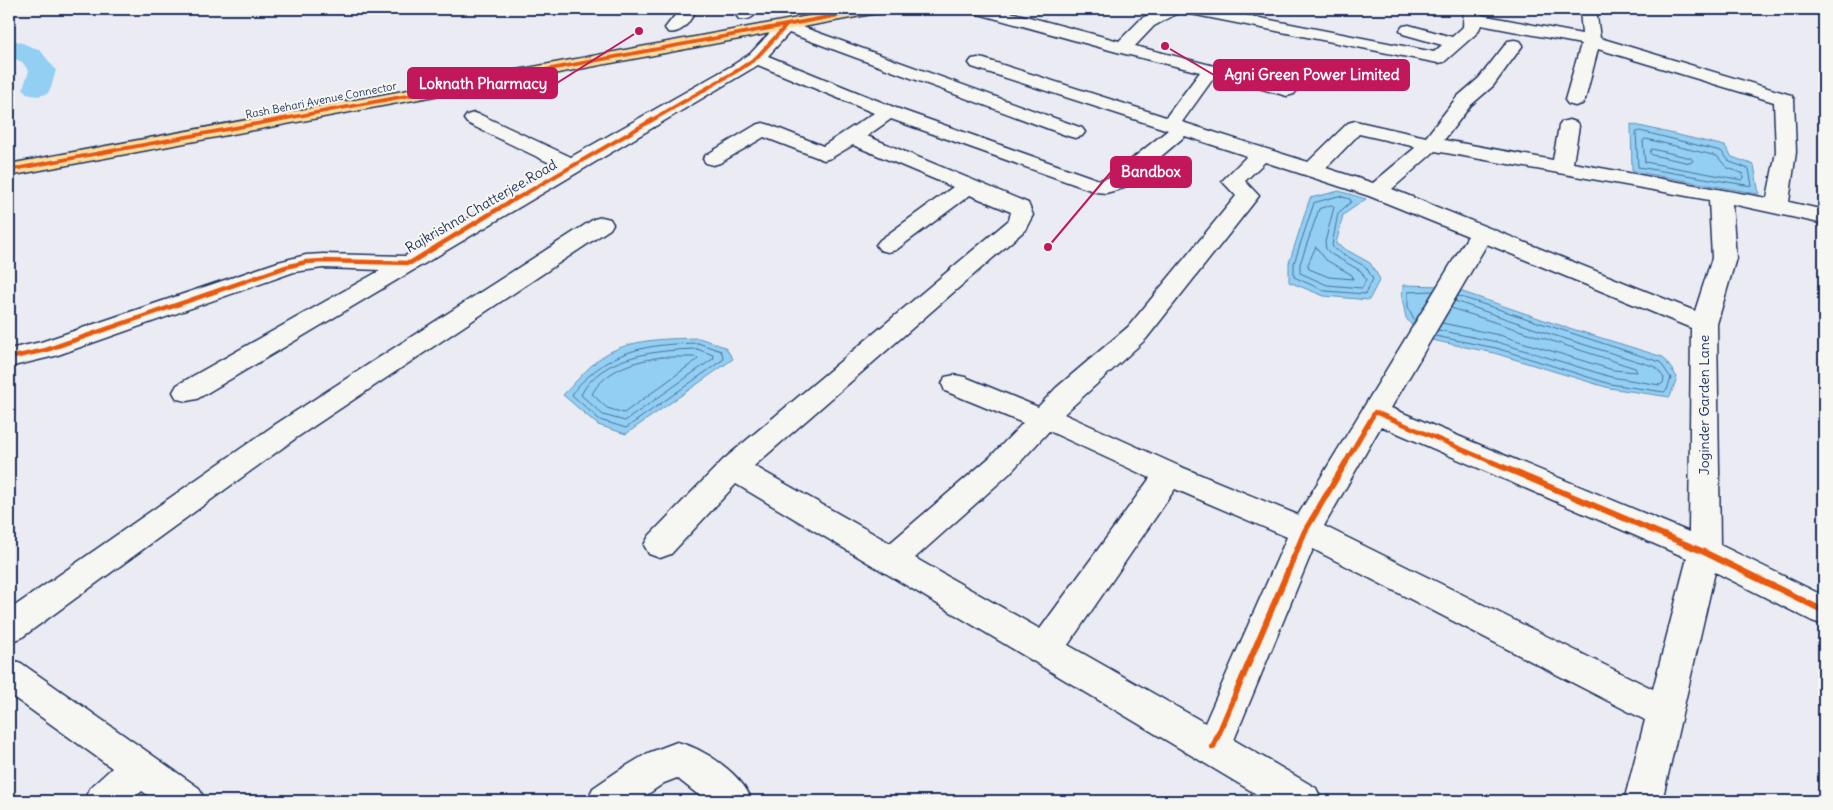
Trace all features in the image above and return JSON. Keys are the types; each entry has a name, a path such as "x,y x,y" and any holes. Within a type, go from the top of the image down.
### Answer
{"main road":[{"name":"Rash Behari Avenue Connector","path":"9,170 356,104 780,15 872,9"},
{"name":"Rash Behari Avenue Connector","path":"9,153 674,28 748,12 780,15"}],"street":[{"path":"674,28 689,9"},
{"path":"981,9 1287,90"},
{"path":"1123,48 1148,22 1172,9"},
{"path":"1192,9 1239,14 1438,58 1472,28 1472,13 1591,41 1784,100 1786,152 1777,206"},
{"path":"1575,100 1591,41 1588,9"},
{"path":"780,15 1075,132"},
{"name":"Rajkrishna Chatterjee Road","path":"9,358 46,350 286,267 306,262 410,263 756,58 780,15"},
{"path":"1410,30 1454,42"},
{"path":"1377,190 1431,144 1464,101 1486,82 1514,45"},
{"path":"756,58 889,112 1096,186 1106,187 1116,183 1177,126 1211,69"},
{"path":"978,63 1377,190 1704,324"},
{"path":"713,160 763,129 824,154 889,112"},
{"path":"474,119 572,166"},
{"path":"1562,167 1569,126"},
{"path":"1312,170 1355,127 1431,144 1720,195 1824,217"},
{"path":"660,546 733,468 1017,225 1022,217 1023,212 1020,208 852,137"},
{"path":"891,562 999,466 1066,395 1137,334 1248,196 1233,181 1261,154"},
{"path":"888,245 967,187"},
{"name":"Joginder Garden Lane","path":"1643,801 1666,714 1704,552 1704,324 1724,258 1720,195"},
{"path":"9,628 286,431 602,224"},
{"path":"1213,747 1305,531 1482,234"},
{"path":"187,392 410,263"},
{"path":"956,384 1043,420 1054,421 1169,474 1305,531 1666,714"},
{"path":"1375,412 1704,552 1824,611"},
{"path":"733,468 891,562 1304,801"},
{"path":"1045,650 1169,474"},
{"path":"9,674 186,801"},
{"path":"606,801 663,764 678,760 690,765 733,801"},
{"path":"103,801 141,767"}],"water":[{"path":"1631,124 1725,146 1732,157 1754,165 1759,194 1632,171"},
{"path":"1339,191 1366,199 1343,215 1336,244 1370,263 1380,279 1369,300 1324,296 1289,282 1289,263 1310,198"},
{"path":"1403,285 1445,286 1553,323 1663,357 1677,377 1670,397 1609,388 1494,353 1422,338 1406,318 1402,298"},
{"path":"699,338 725,347 733,359 626,434 598,425 563,395 593,364 604,355 616,349 657,340"}],"waterway":[{"path":"9,46 31,56 43,70 37,88"}],"cycle path":[{"path":"9,170 872,9"},
{"path":"9,358 46,350 286,267 306,262 410,263 538,185 740,69 756,58 786,26"},
{"path":"1213,747 1305,531 1375,412 1704,552 1824,611"}],"place":[{"name":"Loknath Pharmacy","path":"639,31"},
{"name":"Agni Green Power Limited","path":"1165,46"},
{"name":"Bandbox","path":"1048,247"}]}
